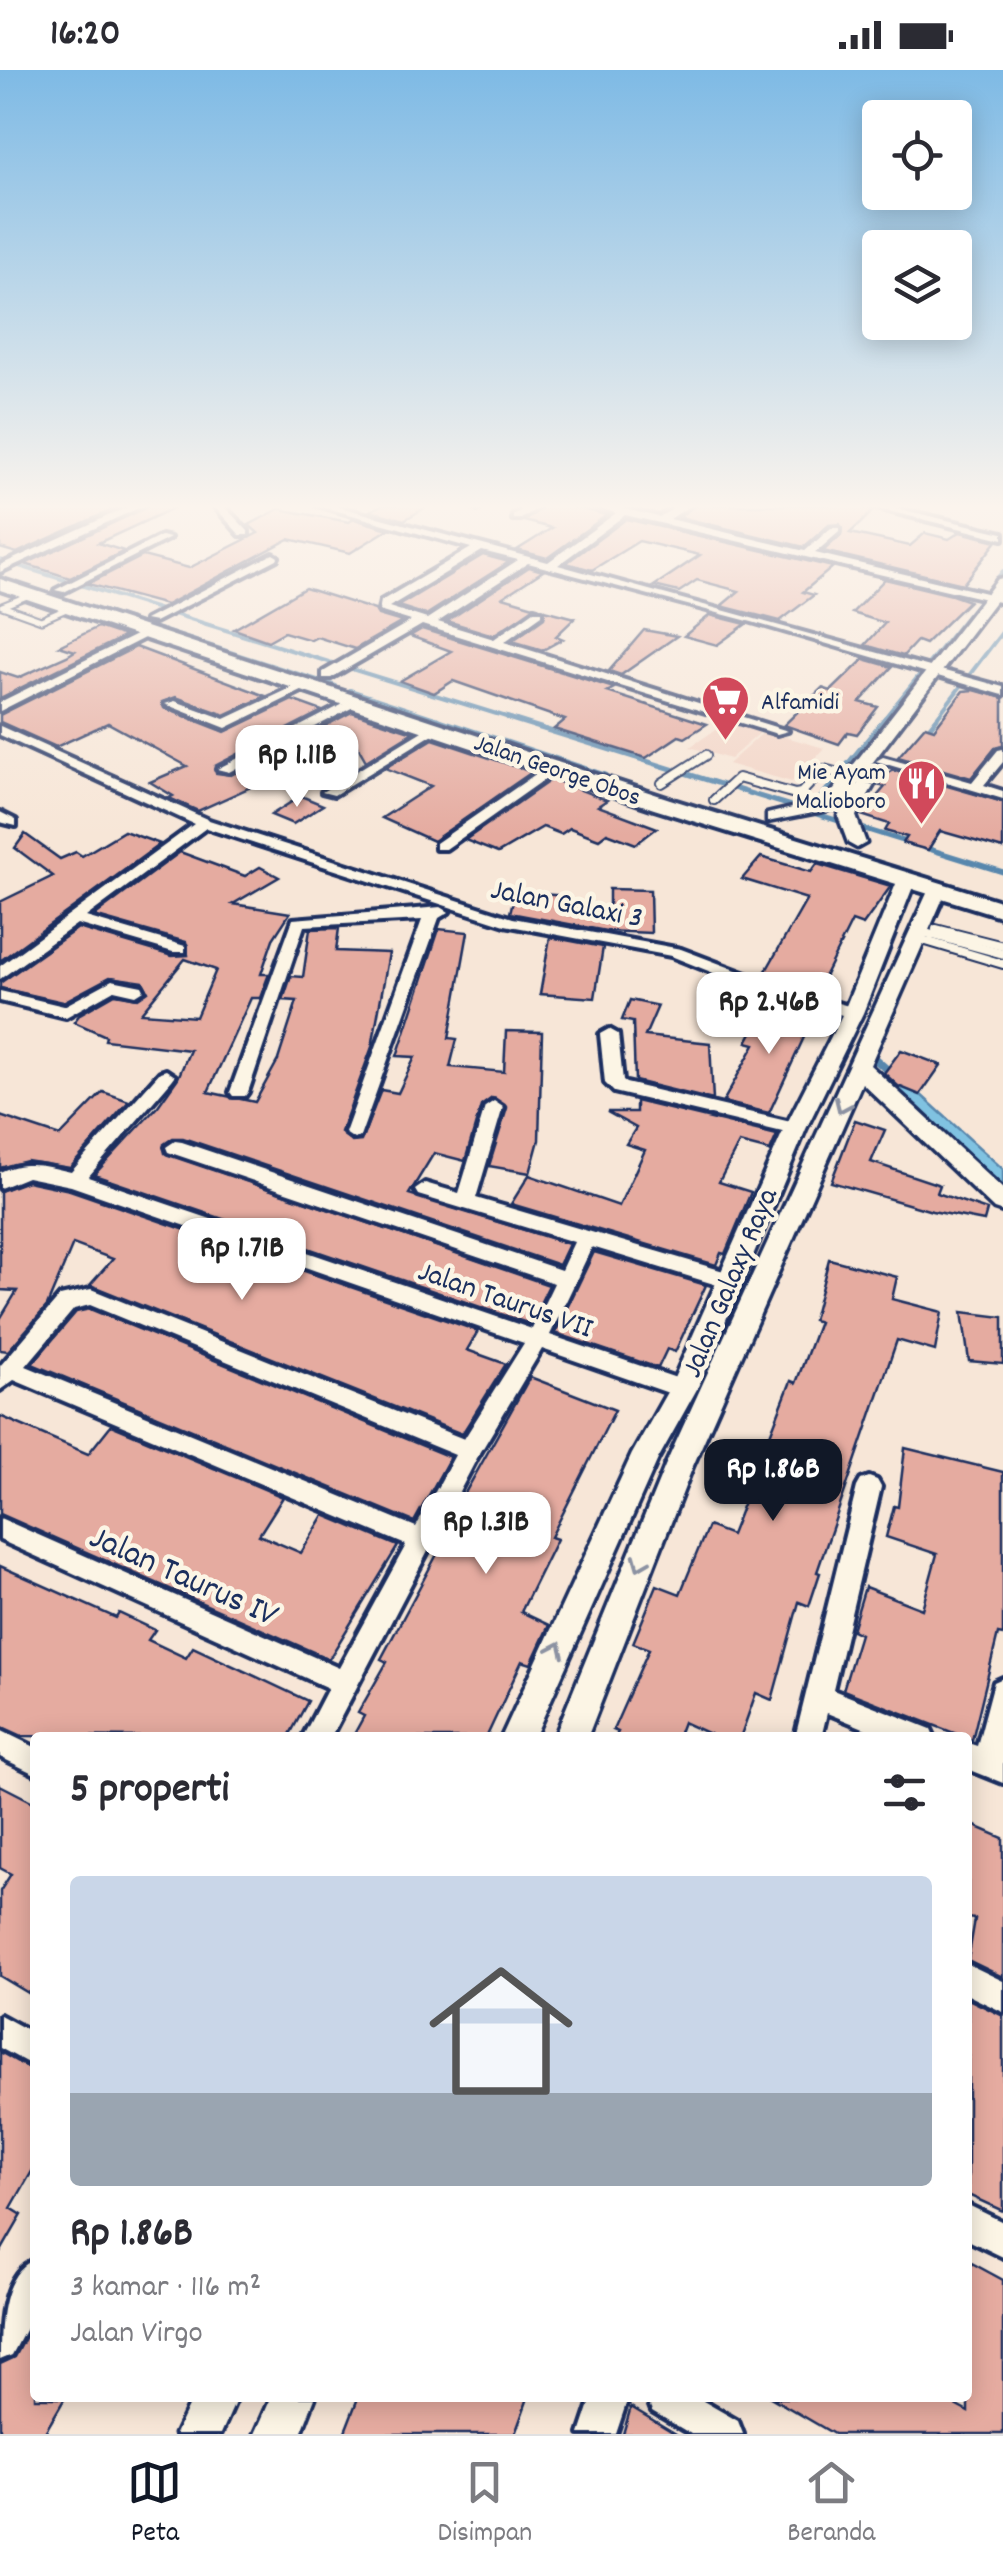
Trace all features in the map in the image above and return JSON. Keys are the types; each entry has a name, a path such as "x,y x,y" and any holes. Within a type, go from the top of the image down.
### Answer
{"main road":[{"name":"Jalan George Obos","path":"117,615 662,794 725,823 1003,910"},
{"name":"Jalan George Obos","path":"337,688 437,728 555,766 662,794 714,800 1003,890"}],"street":[{"path":"0,706 170,615"},
{"path":"402,615 498,641 782,730"},
{"path":"224,769 436,615"},
{"path":"498,641 535,615"},
{"path":"732,615 1003,692"},
{"path":"773,818 828,806 988,615"},
{"path":"857,843 848,821 850,806 942,674"},
{"path":"170,704 226,724 337,688"},
{"path":"329,792 437,728"},
{"path":"0,730 204,823 457,906"},
{"path":"975,787 1002,753"},
{"path":"882,761 1003,795"},
{"path":"441,846 555,766"},
{"path":"0,974 204,823"},
{"name":"Jalan Galaxy Raya","path":"520,1732 646,1454 683,1389 727,1280 853,1013 907,878"},
{"name":"Jalan Galaxy Raya","path":"572,1732 679,1466 938,889"},
{"name":"Jalan Galaxi 3","path":"239,1092 298,922 432,915 457,906 576,936 675,952 772,990 853,1013"},
{"path":"354,1132 432,915"},
{"path":"72,918 179,949"},
{"path":"0,996 66,1012 112,986 136,990"},
{"path":"609,1034 614,1083 620,1088 795,1130"},
{"path":"860,1068 1003,1203"},
{"path":"75,1180 166,1076"},
{"path":"466,1201 494,1107"},
{"path":"175,1146 564,1279"},
{"name":"Jalan Taurus VII","path":"0,1181 15,1170 26,1168 75,1180 683,1389"},
{"path":"425,1190 727,1280"},
{"path":"318,1732 469,1451 536,1340 587,1236"},
{"path":"421,1540 5,1375 67,1302 90,1297 469,1451"},
{"path":"646,1454 679,1466"},
{"path":"810,1732 869,1486"},
{"name":"Jalan Taurus IV","path":"0,1529 342,1682"},
{"path":"986,1763 1003,1691"},
{"path":"821,1698 907,1732"},
{"path":"0,1743 30,1758"},
{"path":"972,1981 1003,1996"},
{"path":"0,2030 30,2049"},
{"path":"972,2224 1003,2240"},
{"path":"0,2343 30,2286"},
{"path":"198,2434 213,2402"},
{"path":"278,2434 291,2402"},
{"path":"598,2434 609,2402"},
{"path":"672,2402 724,2434"}],"lane":[{"path":"662,794 706,756"},
{"path":"714,800 738,778 795,794 802,793 824,769 854,777"},
{"path":"918,932 1003,946"},
{"path":"918,932 1003,954"},
{"path":"918,932 1003,964"}],"shaded area":[{"path":"730,720 763,730 730,759 690,747"},
{"path":"765,731 824,748 792,782 728,764"}],"water":[{"path":"909,1084 1003,1169 1003,1188 895,1090"}],"building":[{"path":"258,615 379,615 402,622 355,649 284,632 268,641 234,629"},
{"path":"456,615 524,615 493,635 447,621"},
{"path":"710,615 746,624 717,645 684,636"},
{"path":"758,615 787,615 780,621"},
{"path":"860,615 954,615 925,644 917,641 903,656 865,645 885,623"},
{"path":"544,618 575,618 556,636 563,639 543,650 512,641"},
{"path":"98,627 125,636 0,698 0,672 18,678 67,656 75,651 59,646"},
{"path":"422,629 614,688 607,692 707,724 685,738 679,736 646,758 554,729 565,720 453,681 434,693 400,681 451,651 410,636"},
{"path":"644,630 677,636 621,675 609,671"},
{"path":"136,647 266,696 225,715 176,697 162,702 164,708 225,732 292,700 322,711 215,766 216,773 231,775 352,712 413,732 366,761 354,740 198,811 169,798 173,796 150,782 187,766 108,723 56,747 0,722 0,715"},
{"path":"864,659 892,667 860,702 878,707 857,734 848,732 839,744 784,725 822,688 831,691"},
{"path":"963,691 1003,698 1003,746 995,748 971,778 898,757 925,726 934,729"},
{"path":"433,739 532,772 433,841 382,818 431,786 385,768"},
{"path":"892,770 1003,802 1003,849 940,831 928,850 903,843 907,837 885,831 889,824 861,815 885,787 878,785"},
{"path":"552,779 607,800 598,806 657,828 636,844 607,833 599,839 570,828 561,834 543,827 498,853 465,840"},
{"path":"301,796 323,805 293,824 271,815"},
{"path":"124,831 160,844 0,961 0,902 53,876 15,848 25,834 60,859 76,852 82,856"},
{"path":"180,852 245,876 260,867 279,877 233,904 290,913 273,939 261,974 269,974 260,998 251,998 208,1092 255,1102 278,1060 297,1001 283,1000 291,976 303,977 310,929 339,928 336,951 389,953 372,1047 341,1132 352,1142 361,1141 381,1090 398,1093 415,1057 397,1056 439,929 468,932 449,1038 457,1039 450,1067 504,1072 506,1031 542,1032 539,1140 530,1173 489,1166 507,1108 492,1098 481,1106 465,1161 434,1153 409,1194 569,1244 559,1265 183,1138 173,1138 164,1144 165,1153 549,1285 530,1324 94,1175 158,1106 178,1078 190,1050 105,1040 106,1036 74,1022 80,1014 115,994 138,998 148,991 143,982 110,977 63,1002 0,988 0,983 78,928 172,956 188,955 186,942 94,916","holes":["185,959 216,970 196,1017 141,1013"]},
{"path":"761,857 811,872 817,864 891,886 863,925 852,921 816,993 763,976 807,899 742,879"},
{"path":"609,889 650,890 651,933 606,931 510,913 515,892 566,896 564,908 609,910"},
{"path":"550,937 603,947 595,998 540,994"},
{"path":"770,999 807,1009 801,1019 811,1022 769,1113 723,1102 755,1044 747,1042"},
{"path":"630,1000 658,1006 645,1036 710,1043 713,1100 635,1081 633,1022 622,1020"},
{"path":"901,1050 941,1065 920,1095 898,1086 884,1073"},
{"path":"103,1092 129,1101 70,1168 27,1161 0,1168 0,1116 60,1136"},
{"path":"636,1101 777,1135 770,1151 739,1143 719,1182 751,1192 725,1254 721,1253 716,1265 511,1204 529,1175 619,1206 645,1150 626,1144 636,1128 607,1112 636,1112"},
{"path":"855,1120 885,1130 871,1162 940,1185 937,1193 987,1210 984,1221 932,1211 831,1182"},
{"path":"27,1181 70,1190 478,1331 467,1350 506,1364 462,1434 90,1285 113,1259 73,1244 47,1306 8,1351 0,1350 0,1319 17,1291 0,1290 0,1191"},
{"path":"594,1252 706,1285 675,1352 667,1349 658,1368 555,1333"},
{"path":"829,1259 897,1277 892,1299 942,1312 935,1351 897,1340 817,1572 820,1573 809,1606 799,1602 772,1700 756,1693 742,1732 705,1732 683,1722 679,1732 613,1730 649,1649 633,1643 657,1585 680,1594 708,1526 731,1535 791,1381 796,1383 819,1322 813,1320"},
{"path":"90,1309 450,1457 414,1522 32,1364 76,1312"},
{"path":"962,1312 1003,1317 1003,1364 969,1361"},
{"path":"530,1377 615,1410 551,1537 557,1539 521,1612 549,1625 531,1664 522,1661 489,1732 355,1732 364,1716 358,1713 387,1662 381,1659 442,1545 437,1543"},
{"path":"0,1416 88,1454 111,1425 283,1497 259,1535 301,1553 324,1515 398,1546 329,1659 0,1514"},
{"path":"905,1448 1003,1472 1003,1635 998,1634 972,1740 972,1732 951,1732 843,1690 860,1634 852,1630 865,1587 922,1609 937,1554 886,1537 894,1506 898,1507"},
{"path":"0,1566 116,1618 119,1613 155,1630 148,1640 186,1658 193,1647 308,1701 291,1732 30,1732 30,1736 22,1736 0,1726"},
{"path":"0,1785 30,1800 30,1994 0,1976 0,1891 11,1874 0,1868"},
{"path":"972,1825 1003,1838 1003,1977 972,1962 975,1919"},
{"path":"972,2001 1003,2016 1003,2211 972,2197"},
{"path":"0,2052 30,2069 30,2175 11,2208 22,2215 0,2253"},
{"path":"972,2263 1003,2280 1003,2434 834,2434 779,2402 949,2402 968,2412 968,2402 972,2402"},
{"path":"30,2328 30,2402 63,2402 44,2434 0,2434 0,2364 15,2357"},
{"path":"356,2402 527,2402 515,2434 344,2434"},
{"path":"631,2407 676,2434 623,2434"}],"waterway":[{"path":"116,615 336,686"},
{"path":"178,615 516,720"},
{"path":"883,720 967,615"},
{"path":"935,720 1003,631"},
{"path":"350,690 441,720"},
{"path":"434,718 605,775"},
{"path":"508,718 1003,872"},
{"path":"811,804 817,802 885,718"},
{"path":"925,733 937,718"},
{"path":"874,1058 892,1074"}],"place":[{"name":"Alfamidi","path":"726,742"},
{"name":"Mie Ayam Malioboro","path":"921,826"}]}
